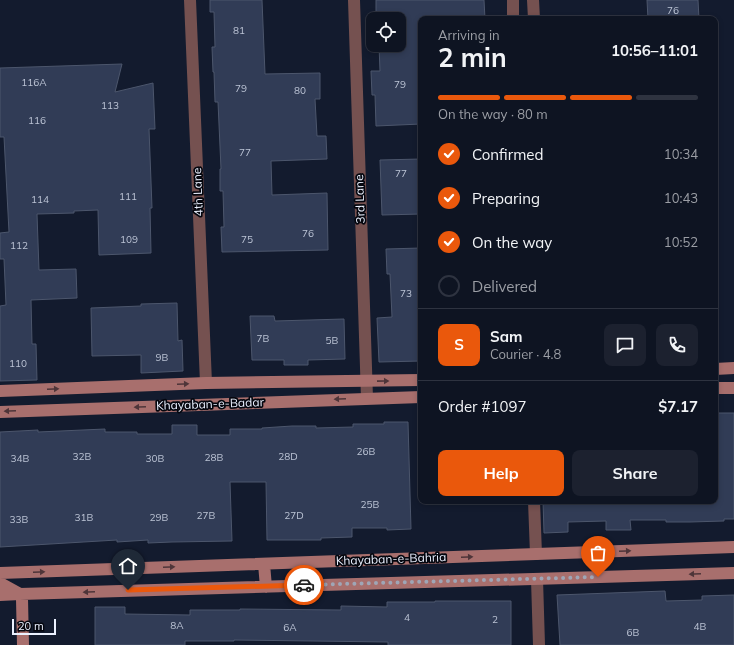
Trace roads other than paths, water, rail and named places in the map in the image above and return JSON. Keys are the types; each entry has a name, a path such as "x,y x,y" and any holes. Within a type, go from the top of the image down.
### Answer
{"main road":[{"path":"718,369 734,368"},
{"name":"Khayaban-e-Badar","path":"0,392 206,383 418,380"},
{"path":"718,388 734,388"},
{"name":"Khayaban-e-Badar","path":"0,412 418,397"},
{"name":"Khayaban-e-Bahria","path":"0,573 734,547"},
{"path":"264,564 266,586"},
{"name":"Khayaban-e-Bahria","path":"0,595 734,573"},
{"path":"0,583 20,594 23,603 23,645"}],"street":[{"name":"4th Lane","path":"190,0 206,383"},
{"name":"3rd Lane","path":"354,0 367,398"},
{"path":"513,0 514,16"},
{"path":"533,0 534,16"},
{"path":"534,504 536,554"},
{"path":"537,579 539,645"}]}
